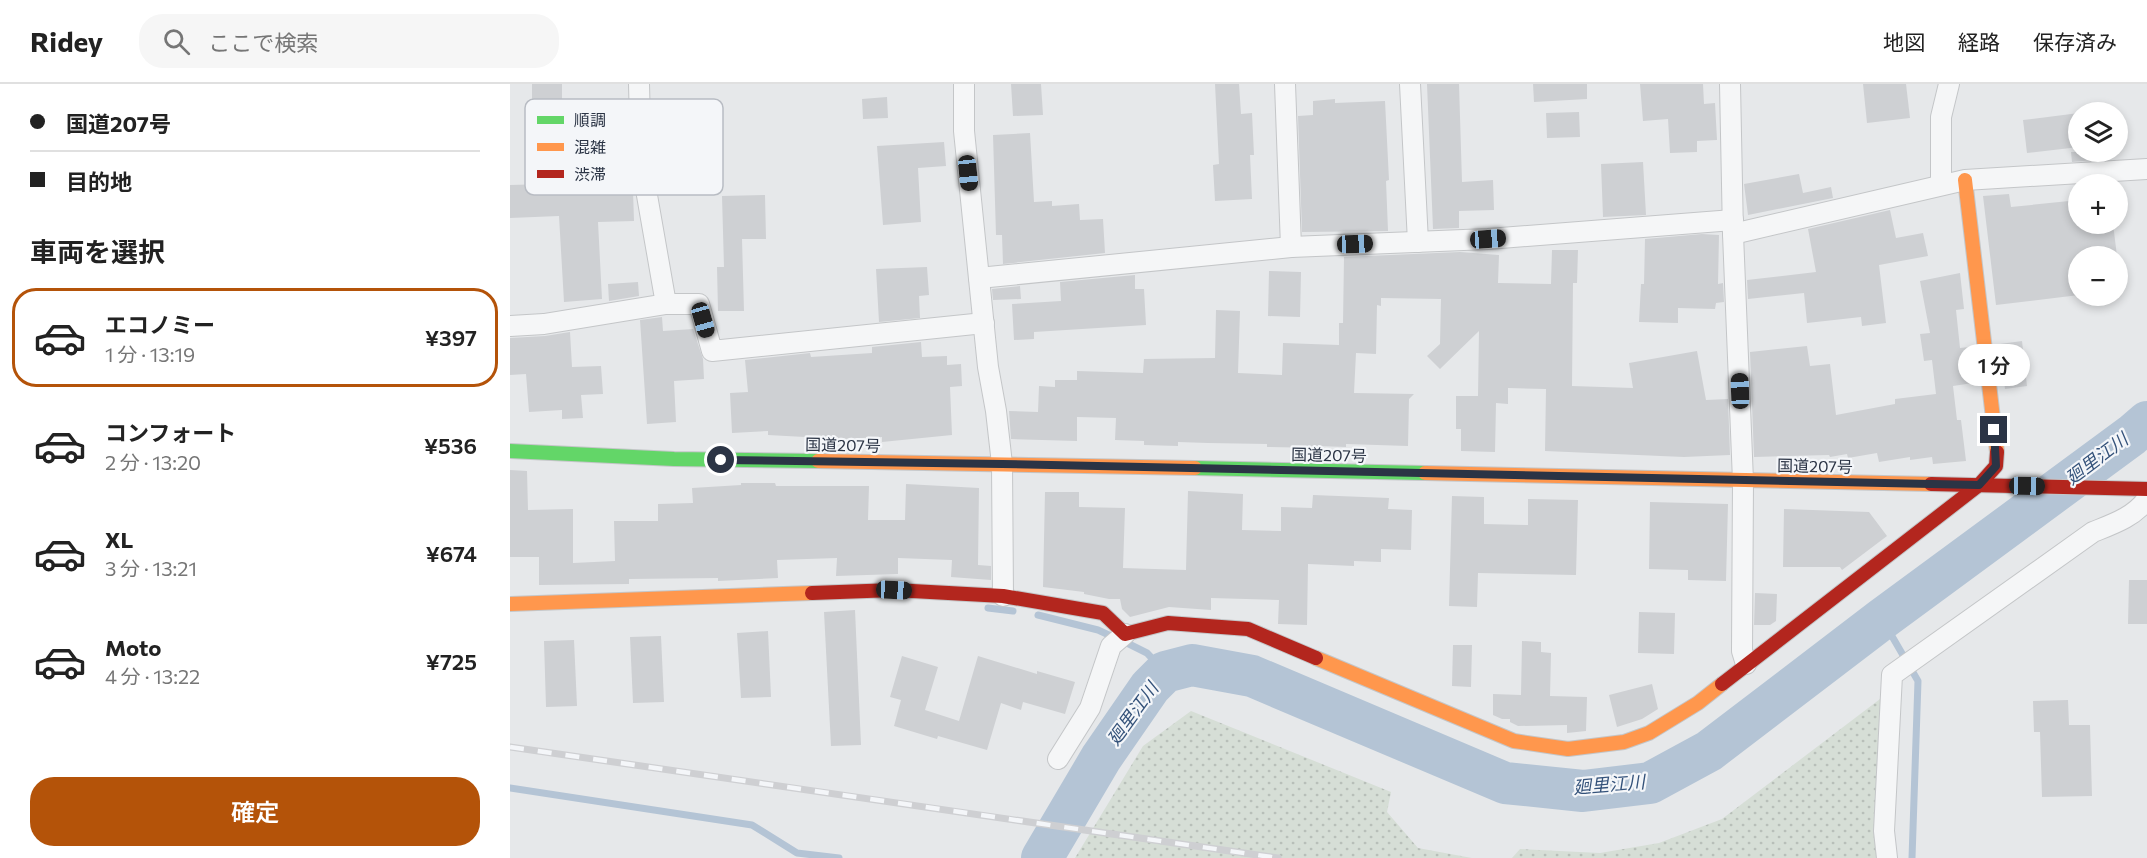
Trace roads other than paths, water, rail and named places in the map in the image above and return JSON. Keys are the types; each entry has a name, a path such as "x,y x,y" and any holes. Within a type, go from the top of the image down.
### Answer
{"main road":[{"path":"510,604 894,590 1003,596 1103,613 1118,640 1168,623 1248,629 1514,741 1568,749 1624,741 1649,733 1698,703 1979,485 1996,466 1997,453 1965,180"},
{"name":"国道207号","path":"510,452 674,459 2147,489"}],"street":[{"path":"639,84 639,99"},
{"path":"964,84 964,131 984,323 1002,464 1003,596"},
{"path":"1285,84 1291,247"},
{"path":"1410,84 1418,242"},
{"path":"1730,84 1743,481 1742,651 1746,664"},
{"path":"1941,185 1941,117 1949,84"},
{"path":"979,278 1291,247 1733,227 1965,180 2147,169"},
{"path":"647,195 666,304"},
{"path":"510,326 544,324 666,304 699,304 712,351 984,323"},
{"path":"1887,858 1884,831 1892,675 2093,532 2127,517 2141,507 2147,499"},
{"path":"1058,759 1090,708 1118,640"}],"waterway":[{"name":"廻里江川","path":"1042,858 1101,758 1150,687 1165,672 1192,665 1252,676 1505,783 1583,791 1650,783 1709,751 2147,422"},
{"path":"988,608 1013,611"},
{"path":"1038,615 1098,630 1111,636"},
{"path":"1882,619 1918,681 1912,858"},
{"path":"1127,643 1147,653 1165,672"},
{"path":"510,788 752,825 797,853 839,858"}],"railway":[{"path":"510,747 1278,858"}]}
